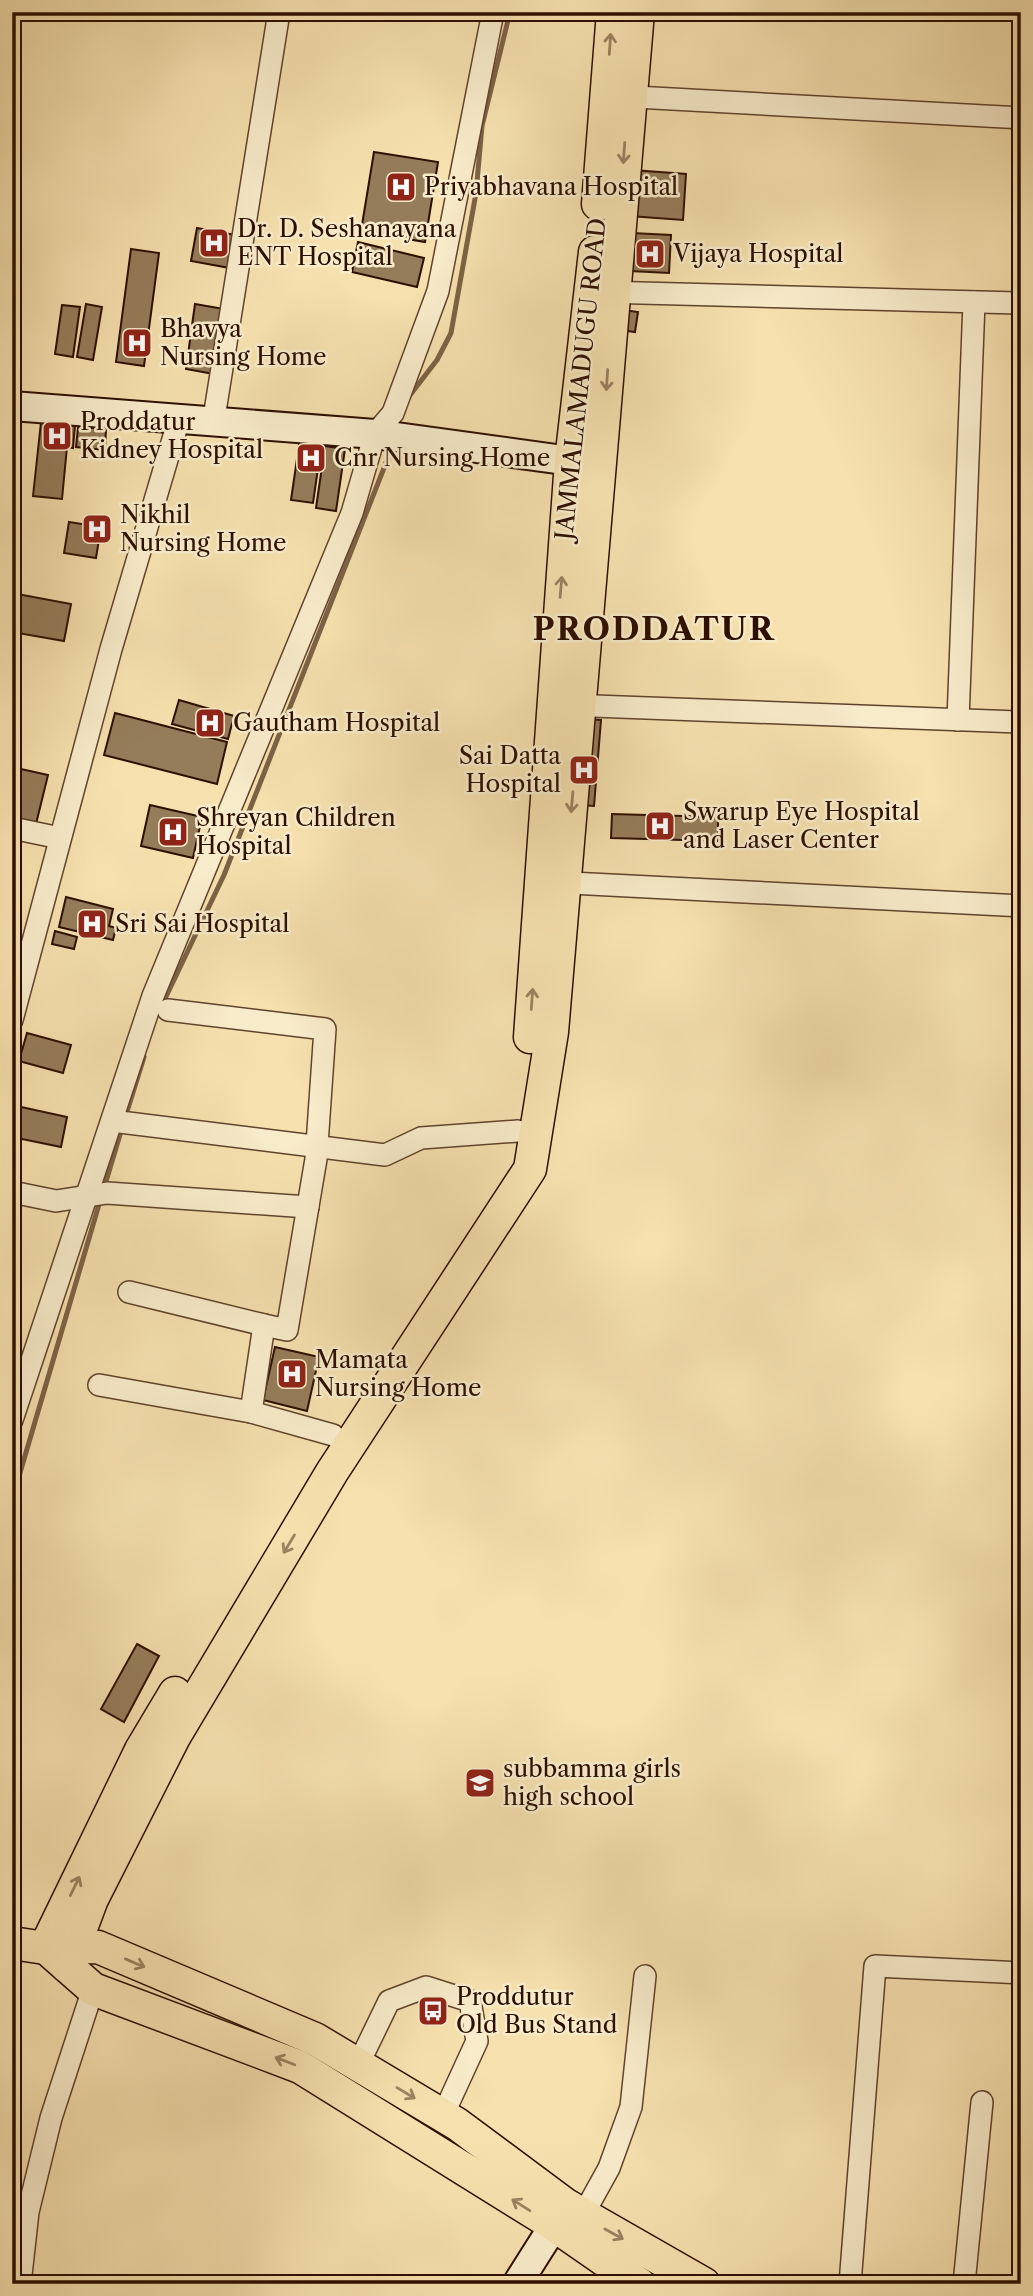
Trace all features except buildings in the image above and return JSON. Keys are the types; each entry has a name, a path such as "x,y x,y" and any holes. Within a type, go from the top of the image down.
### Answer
{"main road":[{"name":"JAMMALAMADUGU ROAD","path":"566,705 571,461 577,390 603,292 618,96 613,12"},
{"path":"618,96 638,12"},
{"path":"62,1954 141,1750 278,1521 333,1435 472,1232 511,1160 526,1097 553,882 603,292"},
{"path":"12,406 213,424 375,434 571,461"},
{"path":"62,1954 174,1737 332,1472 530,1169 552,1032 553,882"},
{"path":"12,1943 62,1954 98,1947 315,2039 443,2115 568,2215 639,2284"},
{"path":"62,1954 93,1989 300,2067 568,2215 704,2284"},
{"path":"332,2087 355,2063"},
{"path":"517,2284 568,2215"}],"street":[{"path":"213,424 279,12"},
{"path":"12,1420 153,996 352,513 375,434 393,414 438,291 493,12"},
{"path":"618,96 1021,118"},
{"path":"603,292 1021,303"},
{"path":"958,720 974,302"},
{"path":"12,1020 111,649 178,419"},
{"path":"566,705 1021,722"},
{"path":"12,828 60,838"},
{"path":"553,882 1021,906"},
{"path":"129,1292 287,1330 317,1144 326,1029 168,1010"},
{"path":"112,1122 317,1144 385,1155 421,1138 518,1132"},
{"path":"12,1192 56,1201 107,1193 308,1207"},
{"path":"251,1412 264,1325"},
{"path":"99,1385 251,1412 333,1435"},
{"path":"850,2284 874,1966 1021,1973"},
{"path":"568,2215 609,2168 631,2107 645,1976"},
{"path":"355,2063 389,2001 426,1987 470,2001 477,2042 443,2115"},
{"path":"20,2284 31,2199 66,2065 93,1989"},
{"path":"964,2284 982,2102"}],"waterway":[{"path":"407,399 437,360 451,333 476,193 482,126 510,12"},
{"path":"162,1005 224,875 393,445"},
{"path":"125,1118 144,1057"},
{"path":"104,1188 122,1128"},
{"path":"12,1500 100,1201"}],"place":[{"name":"Priyabhavana Hospital","path":"401,187"},
{"name":"Dr. D. Seshanayana ENT Hospital","path":"214,243"},
{"name":"Vijaya Hospital","path":"650,254"},
{"name":"Bhavya Nursing Home","path":"137,343"},
{"name":"Proddatur Kidney Hospital","path":"57,436"},
{"name":"Cnr Nursing Home","path":"311,458"},
{"name":"Nikhil Nursing Home","path":"97,529"},
{"name":"Gautham Hospital","path":"210,723"},
{"name":"Sai Datta Hospital","path":"584,770"},
{"name":"Swarup Eye Hospital and Laser Center","path":"660,826"},
{"name":"Shreyan Children Hospital","path":"173,832"},
{"name":"Sri Sai Hospital","path":"92,924"},
{"name":"Mamata Nursing Home","path":"292,1374"},
{"name":"subbamma girls high school","path":"480,1783"},
{"name":"Proddutur Old Bus Stand","path":"433,2011"}],"district":[{"name":"PRODDATUR","path":"654,629"}]}
